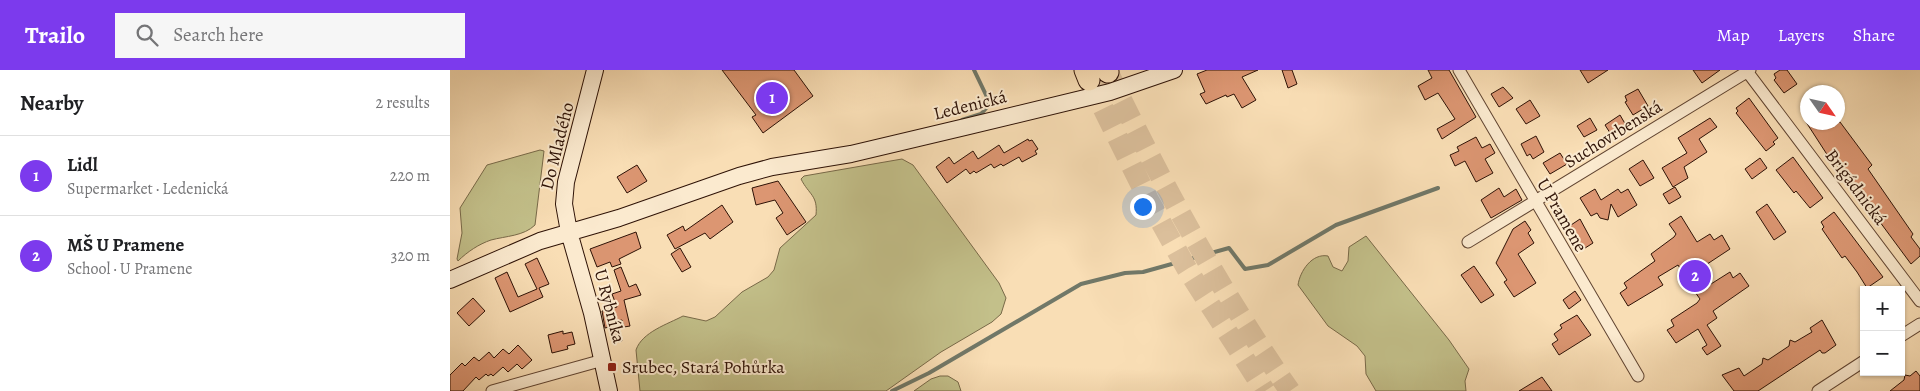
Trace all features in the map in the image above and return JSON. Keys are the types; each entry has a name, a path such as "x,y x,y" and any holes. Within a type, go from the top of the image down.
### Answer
{"main road":[{"name":"Do Mladého","path":"569,232 564,204 566,182 595,70"},
{"name":"Ledenická","path":"450,280 540,241 772,167 852,154 933,135 1110,92 1174,70"},
{"name":"U Rybníka","path":"569,232 592,313 609,391"}],"street":[{"name":"U Pramene","path":"1459,70 1535,203 1638,376"},
{"name":"Suchovrbenská","path":"1468,242 1535,203 1748,71"},
{"name":"Brigádnická","path":"1748,71 1920,301"},
{"path":"1905,333 1920,324"},
{"path":"492,391 603,360"},
{"path":"1818,391 1860,364"}],"shaded area":[{"path":"540,150 544,151 535,225 520,234 491,240 482,244 469,251 458,261 462,233 460,208 487,165"},
{"path":"902,159 913,165 999,283 1006,298 1001,314 992,322 941,352 886,391 640,391 636,350 644,338 656,329 683,316 706,321 715,317 742,292 768,277 774,270 780,248 816,215 816,203 801,179 804,176"},
{"path":"1366,236 1449,340 1469,369 1465,381 1466,391 1376,391 1366,374 1365,356 1357,346 1328,326 1298,285 1304,269 1317,257 1328,256 1333,267 1342,271 1348,261 1349,247"},
{"path":"948,376 958,382 961,391 914,391 931,379"}],"building":[{"path":"722,70 794,70 813,96 763,133 752,117 756,115"},
{"path":"1207,70 1258,70 1242,77 1256,100 1242,108 1234,94 1227,97 1226,95 1206,104 1200,94 1205,92 1197,74"},
{"path":"1282,70 1292,70 1297,84 1288,88"},
{"path":"1428,70 1449,70 1476,117 1442,139 1437,129 1455,119 1438,93 1425,100 1418,86 1432,78"},
{"path":"1580,70 1608,70 1588,83"},
{"path":"1693,70 1720,70 1702,83"},
{"path":"1780,70 1787,70 1797,84 1784,93 1774,80 1776,78 1774,74"},
{"path":"1503,87 1513,98 1499,107 1491,94"},
{"path":"1638,89 1648,106 1633,115 1625,102 1627,101 1625,96"},
{"path":"1749,98 1778,138 1773,142 1775,144 1766,151 1736,113 1738,111 1736,108"},
{"path":"1530,100 1540,116 1526,124 1516,109"},
{"path":"1620,115 1627,127 1612,136 1605,125"},
{"path":"1590,118 1597,130 1584,137 1577,126"},
{"path":"1710,118 1717,127 1699,139 1707,152 1684,167 1688,178 1673,187 1662,168 1687,153 1678,138"},
{"path":"1845,129 1872,165 1868,169 1913,234 1911,237 1920,249 1920,256 1911,264 1860,195 1828,156 1811,130"},
{"path":"1536,136 1544,152 1533,159 1530,154 1527,156 1521,144"},
{"path":"1476,137 1482,148 1490,144 1495,153 1485,159 1493,173 1476,182 1465,161 1455,166 1450,155 1459,151 1457,147"},
{"path":"1028,139 1029,141 1032,140 1038,149 1035,151 1037,154 1022,162 1019,157 1003,166 1001,164 994,168 991,164 976,173 974,171 970,174 966,169 947,183 936,167 949,157 954,164 973,151 978,159 999,145 1004,153"},
{"path":"1560,153 1567,164 1550,174 1543,163"},
{"path":"1793,157 1823,198 1810,208 1796,191 1794,193 1776,170"},
{"path":"1760,158 1767,168 1752,179 1745,169"},
{"path":"1643,160 1654,178 1640,186 1629,169"},
{"path":"637,165 647,181 627,193 617,177"},
{"path":"778,181 806,222 787,235 776,218 783,213 775,200 756,205 752,188"},
{"path":"1675,187 1681,197 1669,204 1663,194"},
{"path":"1499,188 1504,197 1516,189 1522,200 1491,218 1481,200"},
{"path":"1595,189 1601,200 1618,189 1621,193 1628,189 1637,205 1618,217 1611,204 1608,220 1600,218 1597,213 1591,216 1580,198"},
{"path":"1767,204 1786,232 1774,240 1756,212"},
{"path":"722,205 733,222 710,239 705,233 675,249 667,235 683,226 685,231"},
{"path":"1834,212 1883,277 1870,286 1866,286 1845,256 1842,258 1822,229 1824,227 1821,222"},
{"path":"1681,216 1697,242 1710,234 1714,240 1722,235 1730,249 1686,278 1678,265 1658,277 1663,285 1628,306 1620,293 1627,288 1624,283 1655,261 1651,254 1674,237 1676,234 1669,224"},
{"path":"1580,219 1593,243 1582,250 1578,245 1576,246 1565,229"},
{"path":"1525,221 1531,230 1528,233 1534,243 1518,254 1536,283 1514,297 1504,282 1507,280 1496,263 1513,229"},
{"path":"636,232 641,248 619,259 621,264 612,267 610,262 597,267 590,249"},
{"path":"680,248 691,267 682,272 671,254"},
{"path":"537,258 549,284 539,288 543,297 510,312 495,278 507,272 518,297 537,289 525,264"},
{"path":"1474,266 1494,295 1481,303 1461,275"},
{"path":"621,267 629,287 636,284 641,295 624,300 630,326 624,327 622,320 617,321 622,341 613,343 609,327 605,328 602,311 617,307 612,294 621,291 614,270"},
{"path":"1730,272 1733,278 1740,273 1749,286 1713,311 1717,318 1707,325 1721,346 1707,355 1702,348 1707,345 1698,329 1676,343 1667,330 1674,326 1671,320 1697,303 1700,299 1695,292"},
{"path":"1575,291 1581,300 1569,309 1563,300"},
{"path":"473,298 485,311 469,326 457,313"},
{"path":"1577,315 1591,335 1559,355 1552,344 1558,340 1554,334 1562,328 1560,325"},
{"path":"1822,320 1836,345 1825,353 1822,353 1820,350 1758,391 1734,391 1722,375 1739,368 1744,376 1762,364 1763,358 1768,360 1789,346 1790,340 1795,342 1812,332 1810,328"},
{"path":"563,331 563,334 572,332 575,344 567,346 568,349 552,353 548,335"},
{"path":"518,345 532,360 522,369 517,364 508,372 503,367 493,376 486,374 479,380 476,377 463,391 450,391 450,375 462,363 465,366 474,357 479,361 489,352 494,358 503,349 509,354"},
{"path":"1916,371 1920,376 1920,391 1890,391 1904,380 1905,375 1910,376"},
{"path":"1542,377 1552,391 1519,391"}],"waterway":[{"path":"962,120 981,114 988,106 987,97 974,70"},
{"path":"892,391 929,373 1081,284 1125,273 1143,272 1229,248 1245,269 1268,265 1336,225 1438,188"}],"tunnel":[{"path":"1108,72 1170,195 1239,314 1290,391"},
{"path":"1089,80 1148,199 1187,269 1265,391"}],"place":[{"name":"Lidl","path":"772,98"},
{"name":"MŠ U Pramene","path":"1695,276"},
{"name":"Srubec, Stará Pohůrka","path":"612,367"}]}
